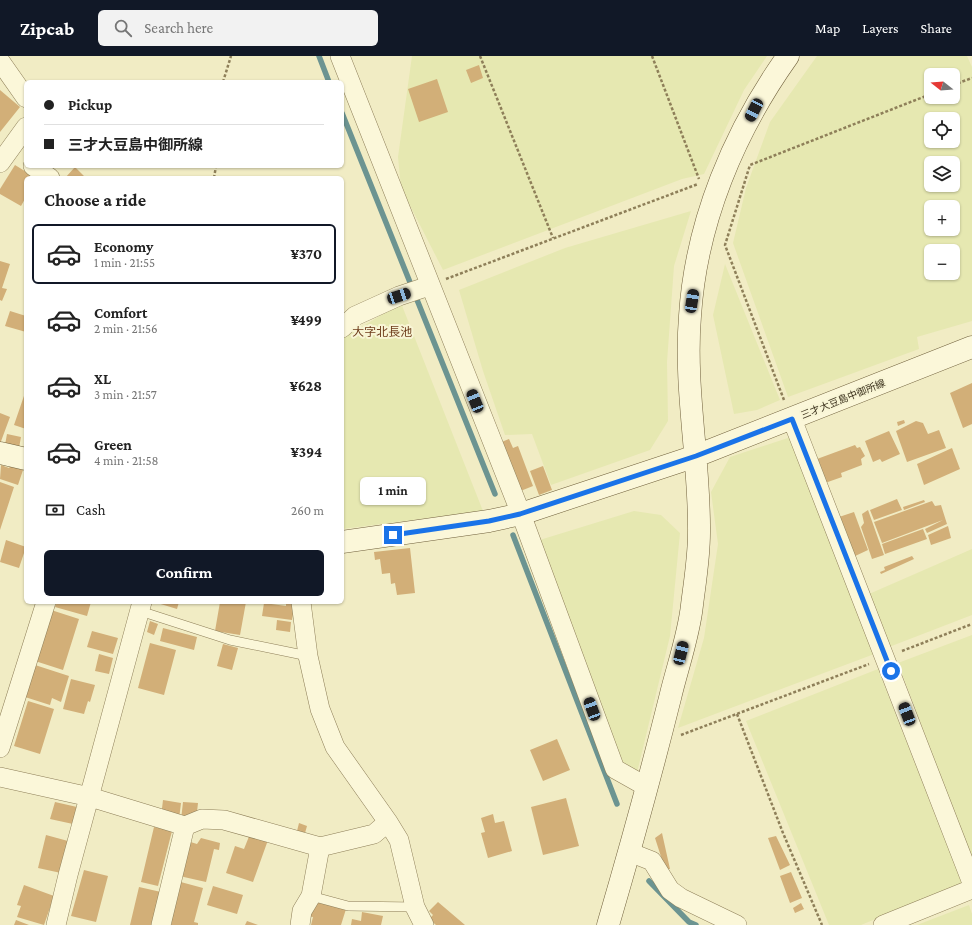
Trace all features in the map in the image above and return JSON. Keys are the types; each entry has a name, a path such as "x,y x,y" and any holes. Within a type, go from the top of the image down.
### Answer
{"street":[{"path":"340,56 614,769 647,787"},
{"path":"608,925 630,852 659,743 692,608 699,534 696,456 690,392 690,316 701,241 717,189 728,160 766,86 788,56"},
{"path":"2,69 24,96"},
{"path":"24,129 5,156 24,161"},
{"path":"36,168 47,176"},
{"path":"344,326 355,316 399,296 429,286"},
{"name":"三才大豆島中御所線","path":"344,542 489,521 517,515 696,456 972,348"},
{"path":"792,419 886,657 972,883"},
{"path":"0,453 24,459"},
{"path":"0,748 45,604"},
{"path":"300,604 308,656 320,709 334,747 388,822 398,840 415,907 424,925"},
{"path":"56,925 68,875 141,606"},
{"path":"0,777 90,797 185,826 202,819 224,820 320,847 374,834 388,822"},
{"path":"161,925 185,826"},
{"path":"300,925 302,911 311,896 320,847"},
{"path":"630,852 652,860 670,890 681,898 737,925"},
{"path":"883,925 972,890"}],"lane":[{"path":"141,606 230,640 308,656"},
{"path":"311,896 348,906 415,907"}],"path":[{"path":"224,80 231,56"},
{"path":"480,56 553,238"},
{"path":"429,286 701,183 652,56"},
{"path":"960,82 972,78"},
{"path":"792,419 725,245 750,165 924,97"},
{"path":"659,743 972,624"},
{"path":"737,714 783,833 822,925"}],"green space":[{"path":"412,56 767,56 744,90 704,174 682,179 443,270 401,188 398,157"},
{"path":"817,56 967,56 972,67 972,321 917,337 919,349 788,397 733,243 746,188 770,122"},
{"path":"691,211 674,266 667,362 668,421 650,450 551,485 532,434 505,435 483,371 459,290 565,248"},
{"path":"725,264 780,400 757,410 734,414 713,315"},
{"path":"401,303 483,511 344,529 344,338"},
{"path":"791,437 877,653 678,728 704,638 718,544 711,492 730,457"},
{"path":"634,511 661,515 680,533 670,636 635,781 615,769 530,543"},
{"path":"972,549 972,615 889,647 869,594"},
{"path":"972,635 972,860 898,663"},
{"path":"878,669 962,883 861,925 829,925 746,721"},
{"path":"969,905 972,914 972,925 917,925"}],"building":[{"path":"479,65 483,78 471,83 466,70"},
{"path":"437,79 448,112 419,122 408,89"},
{"path":"0,90 20,107 0,132"},
{"path":"15,165 33,176 24,176 24,201 21,206 0,194 0,189"},
{"path":"74,168 76,168 84,176 67,176"},
{"path":"0,261 10,264 2,288 7,289 2,301 0,300"},
{"path":"10,311 24,315 24,331 5,326"},
{"path":"972,383 972,424 963,428 950,393"},
{"path":"24,396 24,428 14,425"},
{"path":"0,413 10,417 0,444"},
{"path":"904,420 905,423 898,426 897,422"},
{"path":"916,421 923,423 928,434 939,430 946,448 907,462 896,431"},
{"path":"889,431 900,454 882,462 880,459 873,462 865,441"},
{"path":"7,434 21,437 19,448 5,445"},
{"path":"509,439 513,448 518,446 533,486 518,492 499,443"},
{"path":"855,445 857,448 860,447 865,456 861,459 862,465 841,473 842,477 825,483 817,459"},
{"path":"952,448 960,469 924,485 917,464"},
{"path":"1,465 23,470 18,485 0,479"},
{"path":"543,466 552,490 539,495 530,471"},
{"path":"0,482 14,487 0,530"},
{"path":"897,499 902,510 874,520 870,510"},
{"path":"924,500 925,502 904,510 903,507"},
{"path":"932,501 935,506 941,505 947,524 927,533 925,529 943,520 882,543 874,522"},
{"path":"868,510 884,555 872,559 861,527 864,523 862,514"},
{"path":"854,512 868,550 853,557 839,517"},
{"path":"948,526 951,538 931,545 928,535"},
{"path":"923,529 927,539 885,554 882,544"},
{"path":"6,540 24,546 24,553 19,568 0,562"},
{"path":"410,548 415,593 397,595 395,583 391,584 390,573 382,574 380,559 375,560 374,552"},
{"path":"912,556 914,559 881,574 880,572 885,570 884,567"},
{"path":"56,604 90,604 87,616 55,607"},
{"path":"161,604 178,604 177,609"},
{"path":"220,604 246,604 240,635 215,631"},
{"path":"264,604 286,606 286,604 295,604 292,620 262,616"},
{"path":"48,609 79,619 63,670 32,660"},
{"path":"277,620 291,622 290,632 276,630"},
{"path":"150,621 158,624 154,635 147,632"},
{"path":"163,628 197,637 194,650 160,641"},
{"path":"92,631 118,638 113,654 87,647"},
{"path":"150,643 176,650 164,695 138,688"},
{"path":"223,644 238,648 232,670 217,666"},
{"path":"99,654 113,658 109,674 95,671"},
{"path":"35,665 69,676 61,702 52,698 50,705 25,697"},
{"path":"71,679 95,685 90,702 88,701 84,714 63,709"},
{"path":"28,701 54,709 40,754 14,746"},
{"path":"557,739 570,770 543,781 530,750"},
{"path":"566,798 579,846 543,855 531,807"},
{"path":"163,800 181,803 179,819 161,817"},
{"path":"55,802 77,807 73,824 50,819"},
{"path":"183,802 198,803 196,821 181,820"},
{"path":"493,814 495,823 504,821 512,851 488,858 481,833 485,832 481,818"},
{"path":"299,823 307,826 305,833 297,831"},
{"path":"154,827 172,831 158,886 141,882"},
{"path":"662,833 670,869 665,869 655,838"},
{"path":"250,834 268,840 253,882 226,873 235,846 244,849"},
{"path":"46,835 68,841 61,873 38,868"},
{"path":"776,836 790,865 780,870 768,838"},
{"path":"201,838 220,843 219,850 214,849 206,882 175,875 184,840 197,844"},
{"path":"84,870 108,876 96,922 71,916"},
{"path":"791,872 802,898 790,903 780,876"},
{"path":"177,881 203,888 194,922 198,923 198,925 171,925 172,922 167,921"},
{"path":"24,885 54,896 44,925 17,917 21,906 17,905"},
{"path":"213,886 243,895 237,914 207,905"},
{"path":"139,887 161,892 157,925 130,925"},
{"path":"312,899 346,909 341,925 311,925 313,917 307,916"},
{"path":"438,902 465,925 436,925 429,919 433,915 429,911"},
{"path":"801,903 804,909 795,913 793,908"},
{"path":"362,912 383,916 381,925 351,925 352,919 361,921"},
{"path":"16,920 29,925 14,925"},
{"path":"247,921 258,925 245,925"}],"waterway":[{"path":"319,56 328,80"},
{"path":"344,118 495,494"},
{"path":"513,535 617,804"},
{"path":"649,881 689,922 696,925"}],"district":[{"name":"大字北長池","path":"382,332"}],"route":[{"path":"393,535 489,521 520,514 696,456 792,419 891,671"}]}
